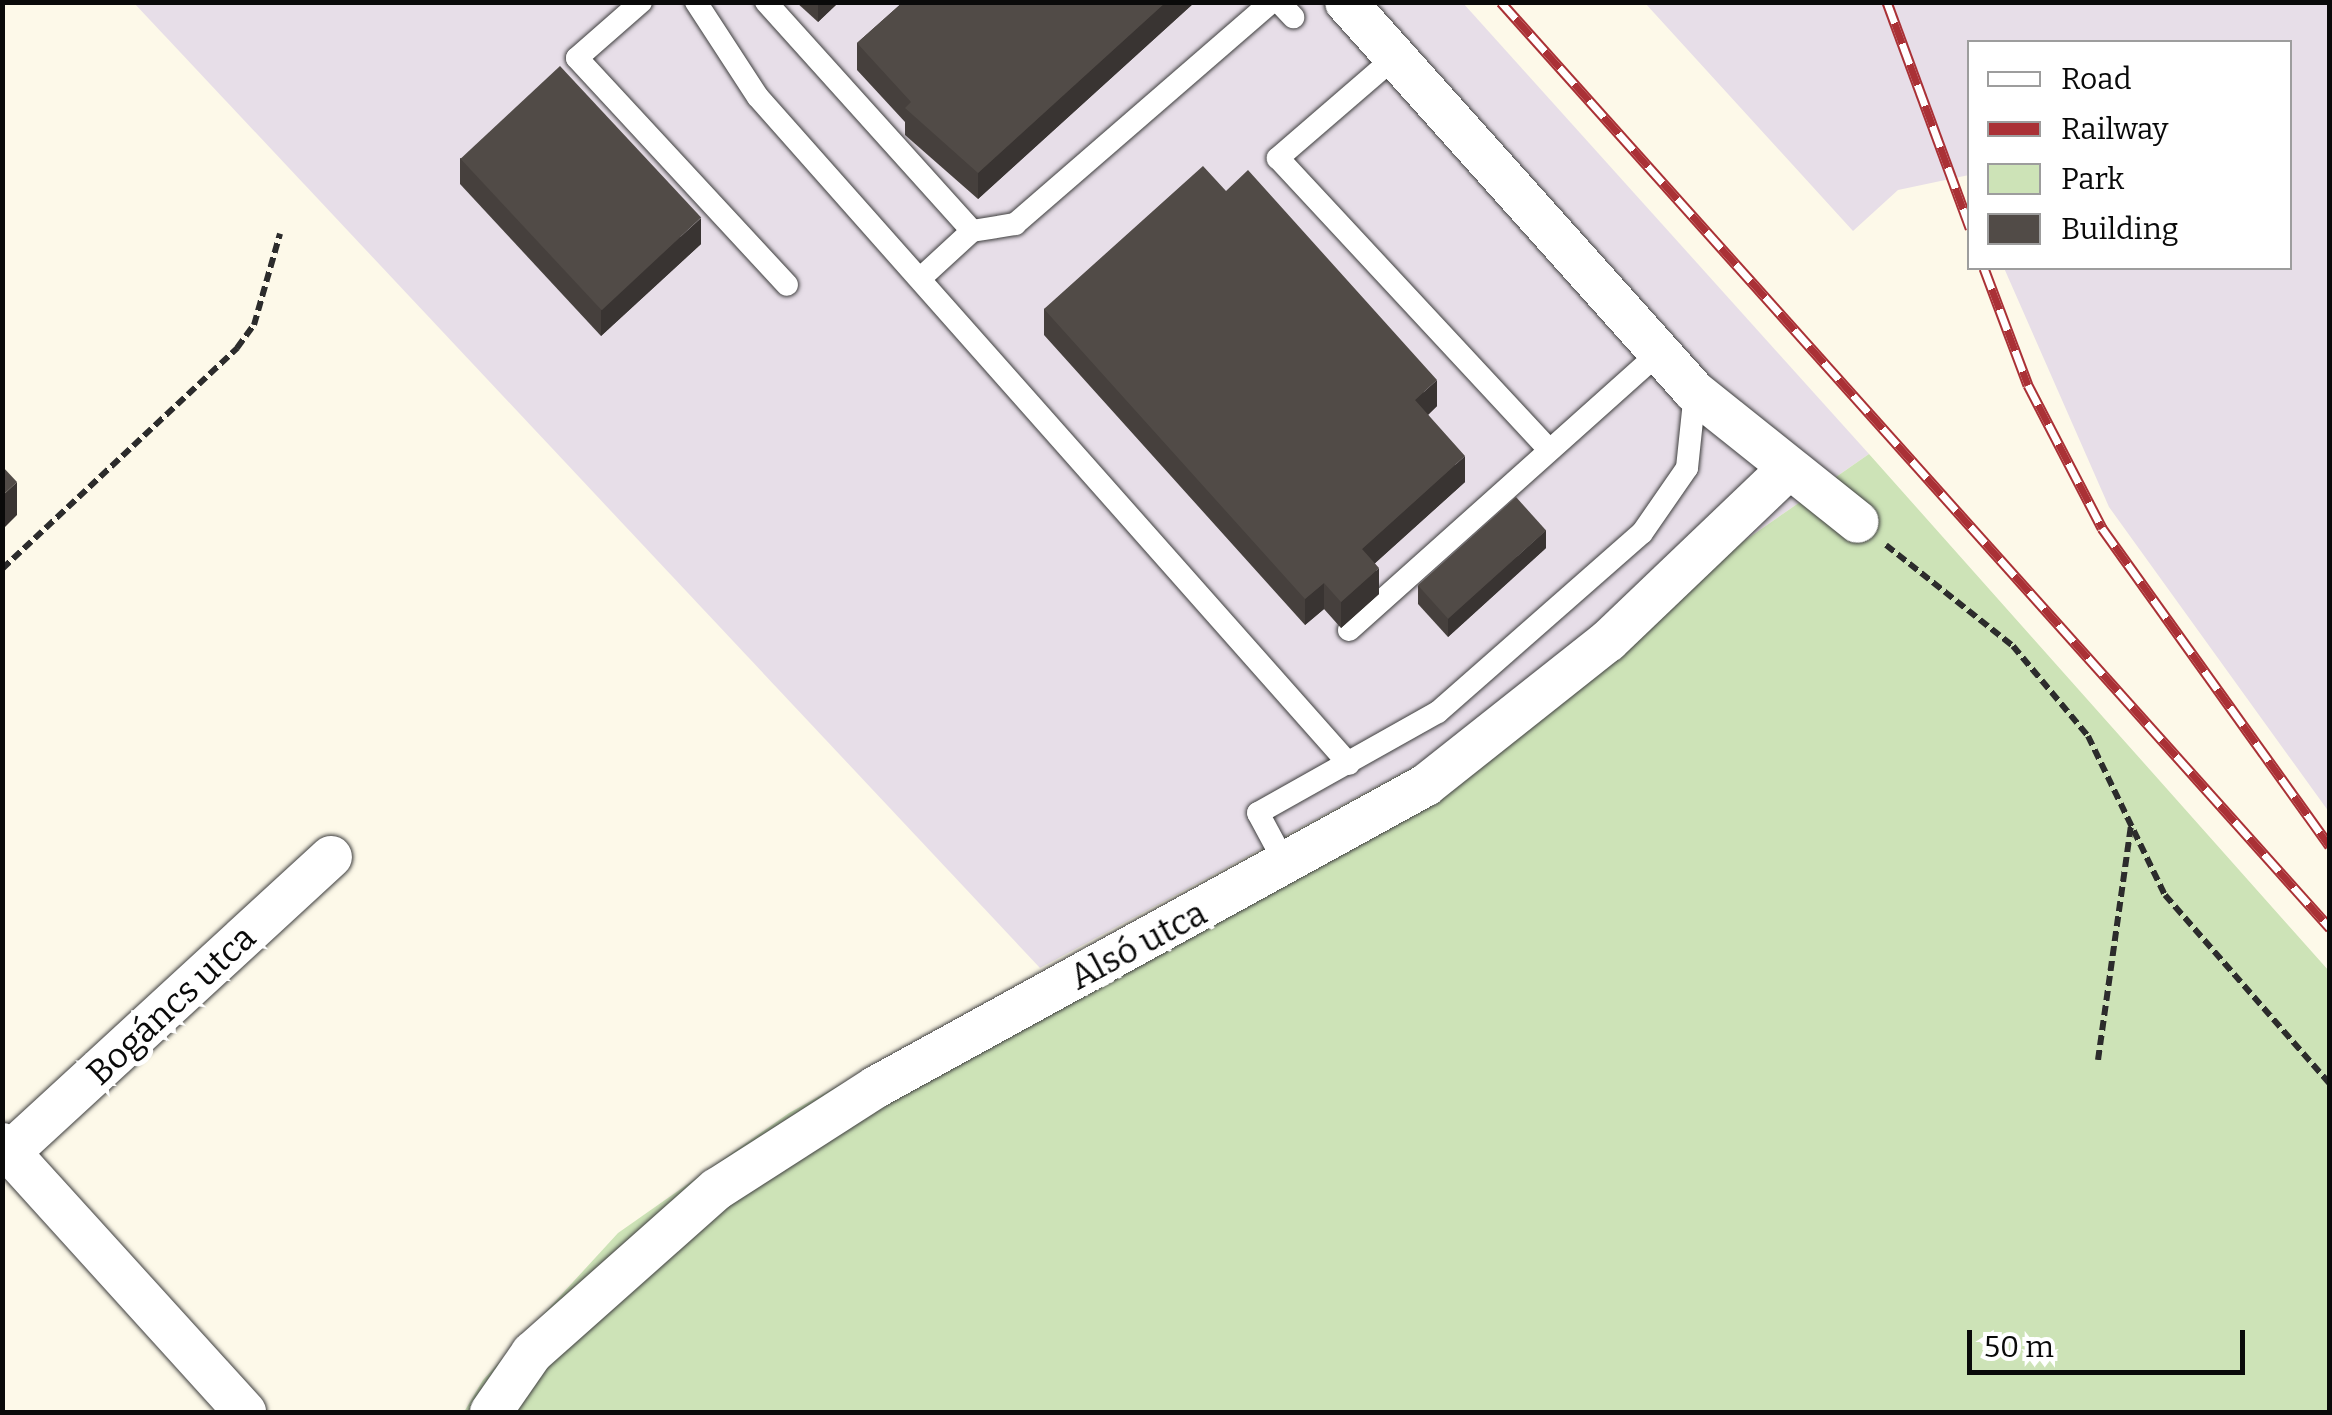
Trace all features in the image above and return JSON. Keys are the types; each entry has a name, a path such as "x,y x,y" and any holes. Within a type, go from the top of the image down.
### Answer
{"street":[{"path":"1346,2 1696,392 1785,472 1858,522"},
{"name":"Alsó utca","path":"491,1412 546,1340 717,1188 876,1087 1286,865 1493,739 1785,472"},
{"name":"Bogáncs utca","path":"6,1148 331,857"},
{"path":"6,1148 244,1412"}],"lane":[{"path":"641,2 577,58 787,285"},
{"path":"696,2 758,97 923,276 1349,764"},
{"path":"766,2 972,231"},
{"path":"923,276 972,231 1015,224 1270,2"},
{"path":"1395,56 1278,158 1549,450"},
{"path":"1349,630 1660,352"},
{"path":"1286,865 1258,813 1349,764 1493,672 1642,533 1687,468 1696,392"}],"path":[{"path":"2,568 238,348 254,325 280,234"},
{"path":"1858,522 2013,646 2088,736 2165,895 2330,1084"},
{"path":"2098,1060 2131,820"}],"shaded area":[{"path":"134,3 1463,3 1869,454 1441,752 1040,968"},
{"path":"1645,3 2329,3 2329,812 2109,507 2005,270 2292,270 2292,40 1967,40 1967,175 1898,190 1853,231"}],"green space":[{"path":"1869,454 2329,971 2329,1412 464,1412 483,1380 618,1233 789,1113 1441,752"}],"building":[{"path":"903,2 1166,2 978,173 905,108 911,102 857,43"},
{"path":"560,66 701,217 602,310 461,159"},
{"path":"1203,166 1226,191 1248,170 1437,380 1415,400 1465,456 1362,549 1379,568 1341,602 1324,583 1305,599 1044,309"},
{"path":"2,466 17,482 2,496"},
{"path":"1516,497 1546,530 1448,619 1418,585"}],"railway":[{"path":"1501,2 2330,928"},
{"path":"1887,2 1967,220"},
{"path":"1985,270 2028,385 2102,528 2330,846"}]}
